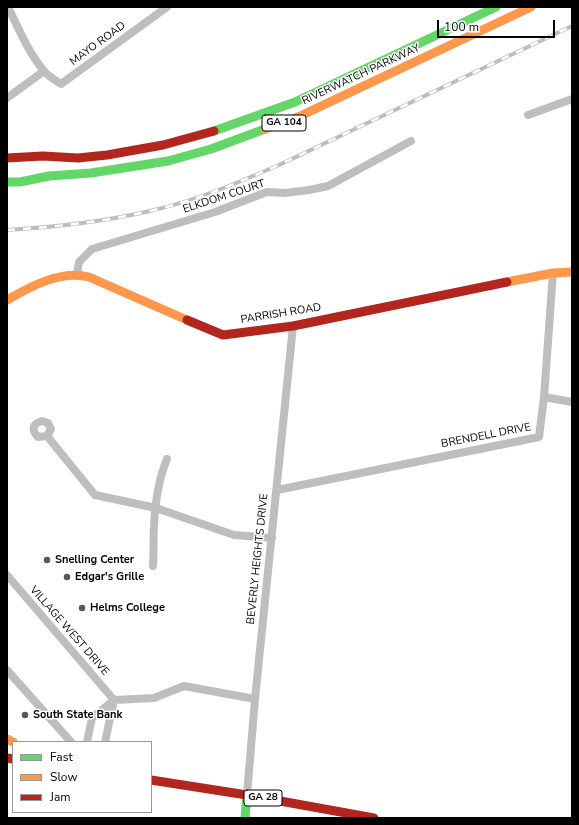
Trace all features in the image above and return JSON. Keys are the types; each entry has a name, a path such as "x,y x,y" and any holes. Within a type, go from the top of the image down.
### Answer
{"main road":[{"name":"RIVERWATCH PARKWAY","path":"7,158 43,156 78,158 100,156 142,149 210,133 295,102 496,7"},
{"name":"RIVERWATCH PARKWAY","path":"7,182 20,182 49,176 91,173 168,161 211,150 298,117 531,7"},
{"name":"PARRISH ROAD","path":"7,300 45,282 69,275 77,275 89,277 223,335 293,326 552,273 572,272"},
{"name":"GA 28","path":"152,780 247,795 332,814 374,818"},
{"path":"245,818 247,795"}],"street":[{"path":"7,98 44,71 29,51 8,7"},
{"name":"MAYO ROAD","path":"44,71 61,84 167,7"},
{"path":"528,115 572,99"},
{"name":"ELKDOM COURT","path":"77,275 79,262 92,249 215,212 267,192 285,193 328,186 411,141"},
{"name":"BRENDELL DRIVE","path":"277,490 539,437 544,397 552,273"},
{"name":"BEVERLY HEIGHTS DRIVE","path":"247,795 255,699 293,326"},
{"path":"544,397 572,402"},
{"path":"47,436 95,495 156,508 234,535 272,538"},
{"path":"153,566 156,508 162,469 167,458"},
{"name":"VILLAGE WEST DRIVE","path":"7,576 114,700"},
{"path":"7,670 70,741"},
{"path":"87,741 92,718 114,700 154,698 184,686 255,699"},
{"path":"105,741 114,700"}],"railway":[{"path":"7,230 61,226 132,215 167,207 216,191 279,165 572,26"}],"traffic: fast":[{"path":"214,131 295,102 496,7"},
{"path":"7,182 20,182 49,176 91,173 168,161 211,149 265,129"},
{"path":"245,818 247,795"}],"traffic: slow":[{"path":"265,129 298,117 531,7"},
{"path":"507,282 553,273 572,272"},
{"path":"7,300 46,281 78,275 89,277 187,320"},
{"path":"7,739 12,742"}],"traffic: jam":[{"path":"7,158 43,156 78,158 107,155 163,145 214,131"},
{"path":"187,320 223,335 293,326 507,282"},
{"path":"7,758 12,759"},
{"path":"152,780 247,795 374,818"}],"place":[{"name":"Snelling Center","path":"47,560"},
{"name":"Edgar's Grille","path":"67,577"},
{"name":"Helms College","path":"82,608"},
{"name":"South State Bank","path":"25,715"}]}
